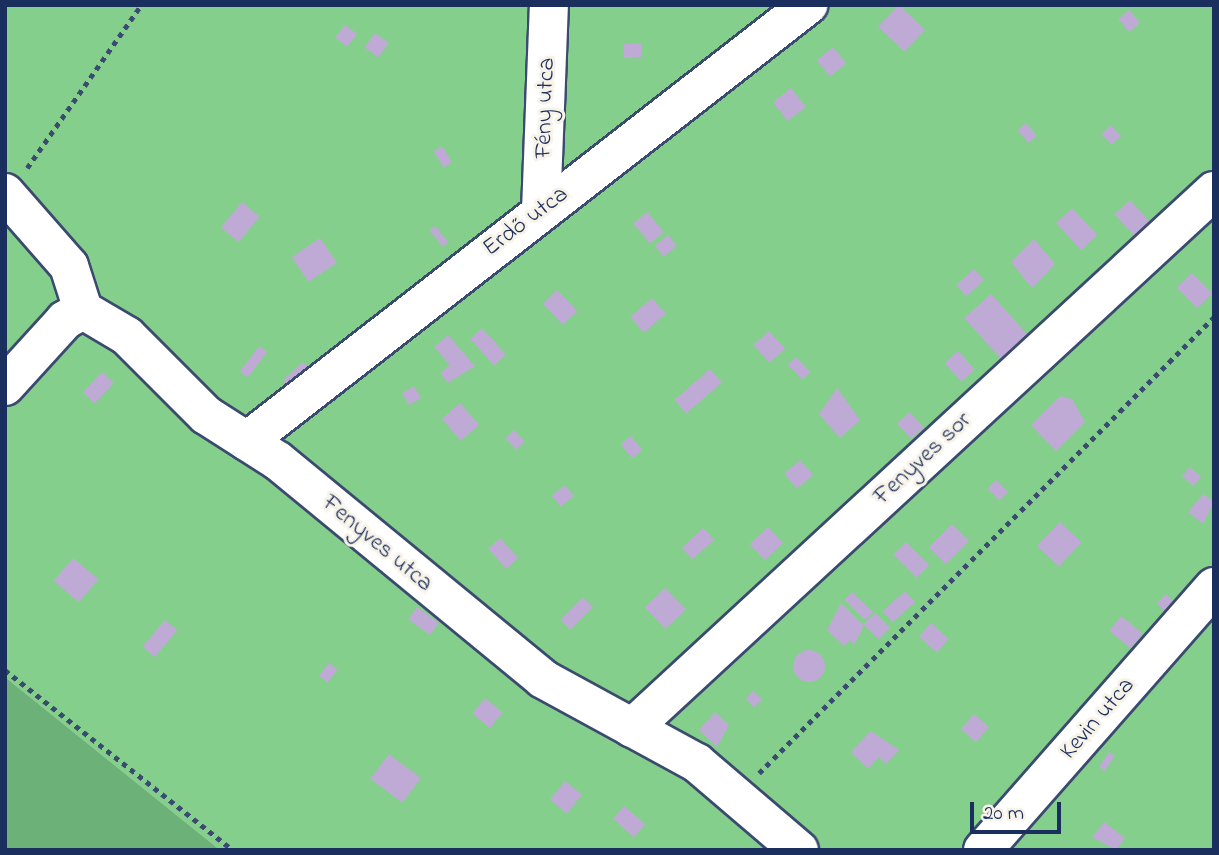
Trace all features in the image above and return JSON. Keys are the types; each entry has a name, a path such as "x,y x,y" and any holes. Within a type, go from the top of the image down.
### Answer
{"street":[{"name":"Fény utca","path":"541,211 549,5"},
{"name":"Erdő utca","path":"247,441 808,5"},
{"path":"5,386 65,320 83,310 69,266 13,185"},
{"name":"Fenyves sor","path":"632,728 1214,191"},
{"name":"Fenyves utca","path":"83,310 127,335 206,415 247,441 543,679 632,728 738,794 799,850"},
{"name":"Kevin utca","path":"983,850 1214,587"}],"path":[{"path":"13,185 141,5"},
{"path":"738,794 1214,317"},
{"path":"5,670 233,850"}],"green space":[{"path":"5,5 1214,5 1214,850 220,850 5,677"},
{"path":"5,677 220,850 5,850"}],"building":[{"path":"899,5 925,30 904,52 878,27"},
{"path":"1129,10 1140,23 1129,32 1118,19"},
{"path":"345,25 357,34 347,47 335,38"},
{"path":"375,33 389,43 378,58 364,48"},
{"path":"641,43 642,57 624,58 623,44"},
{"path":"833,47 846,63 830,77 817,60"},
{"path":"791,88 806,107 788,121 773,102"},
{"path":"1026,123 1037,136 1029,143 1018,130"},
{"path":"1111,125 1121,136 1111,145 1101,134"},
{"path":"442,146 452,162 444,167 434,151"},
{"path":"1130,200 1150,222 1134,236 1114,214"},
{"path":"242,202 260,217 238,242 221,227"},
{"path":"1072,208 1097,235 1081,250 1056,223"},
{"path":"647,212 664,232 650,243 633,224"},
{"path":"435,226 448,242 443,247 430,230"},
{"path":"668,235 677,246 664,257 655,246"},
{"path":"320,238 337,263 309,282 292,257"},
{"path":"1034,239 1055,264 1032,288 1011,262"},
{"path":"974,269 984,280 966,296 956,285"},
{"path":"1192,273 1212,294 1197,308 1177,288"},
{"path":"557,290 577,311 563,325 543,304"},
{"path":"991,294 1029,336 1002,360 964,318"},
{"path":"652,298 666,314 644,333 630,317"},
{"path":"482,328 506,355 494,365 470,339"},
{"path":"769,331 785,349 769,363 753,345"},
{"path":"448,335 475,366 448,383 440,373 450,365 434,347"},
{"path":"259,346 267,352 248,378 240,372"},
{"path":"958,351 975,370 961,382 945,363"},
{"path":"796,357 810,372 802,380 788,365"},
{"path":"303,362 311,371 291,389 283,380"},
{"path":"710,369 722,383 686,413 675,400"},
{"path":"102,372 114,383 95,403 83,392"},
{"path":"414,386 421,398 409,405 402,393"},
{"path":"837,388 860,420 840,438 819,414"},
{"path":"1060,396 1072,399 1085,422 1056,451 1031,425"},
{"path":"460,403 479,425 461,441 442,419"},
{"path":"910,412 924,428 911,439 897,423"},
{"path":"514,430 525,442 516,450 505,438"},
{"path":"631,436 642,450 632,458 621,444"},
{"path":"800,460 813,475 797,489 784,474"},
{"path":"1190,467 1201,477 1193,486 1182,476"},
{"path":"996,480 1008,492 1000,501 988,488"},
{"path":"565,485 574,496 561,507 552,496"},
{"path":"1203,494 1214,502 1203,524 1188,512"},
{"path":"1060,522 1082,543 1059,567 1037,546"},
{"path":"952,524 969,541 946,564 929,547"},
{"path":"768,527 783,543 765,560 750,544"},
{"path":"703,528 714,540 693,559 682,548"},
{"path":"500,538 518,558 506,569 488,549"},
{"path":"906,542 929,565 917,578 893,555"},
{"path":"73,558 98,579 79,602 54,581"},
{"path":"665,588 686,610 666,629 645,607"},
{"path":"905,591 915,602 893,622 883,611"},
{"path":"852,592 873,612 865,620 844,600"},
{"path":"1166,594 1177,605 1168,615 1157,603"},
{"path":"583,597 593,607 570,630 560,620"},
{"path":"841,603 864,626 854,645 850,640 844,646 827,630"},
{"path":"417,607 439,623 430,635 408,619"},
{"path":"875,613 890,628 879,639 864,624"},
{"path":"1121,616 1143,634 1131,648 1109,631"},
{"path":"165,620 177,630 155,657 143,647"},
{"path":"931,623 949,639 937,652 919,636"},
{"path":"809,650 821,654 825,666 821,678 809,682 797,678 793,666 797,654"},
{"path":"329,663 338,670 328,682 319,676"},
{"path":"753,691 762,699 755,707 746,699"},
{"path":"485,698 503,713 490,728 472,713"},
{"path":"715,712 729,725 717,747 699,730"},
{"path":"974,714 989,727 976,742 961,729"},
{"path":"871,731 899,750 886,764 879,757 868,769 851,752"},
{"path":"1109,752 1115,756 1105,771 1099,767"},
{"path":"389,754 421,778 402,803 370,779"},
{"path":"565,781 582,795 567,813 550,800"},
{"path":"624,806 645,824 634,837 613,819"},
{"path":"1104,822 1125,838 1116,850 1092,837"}]}
